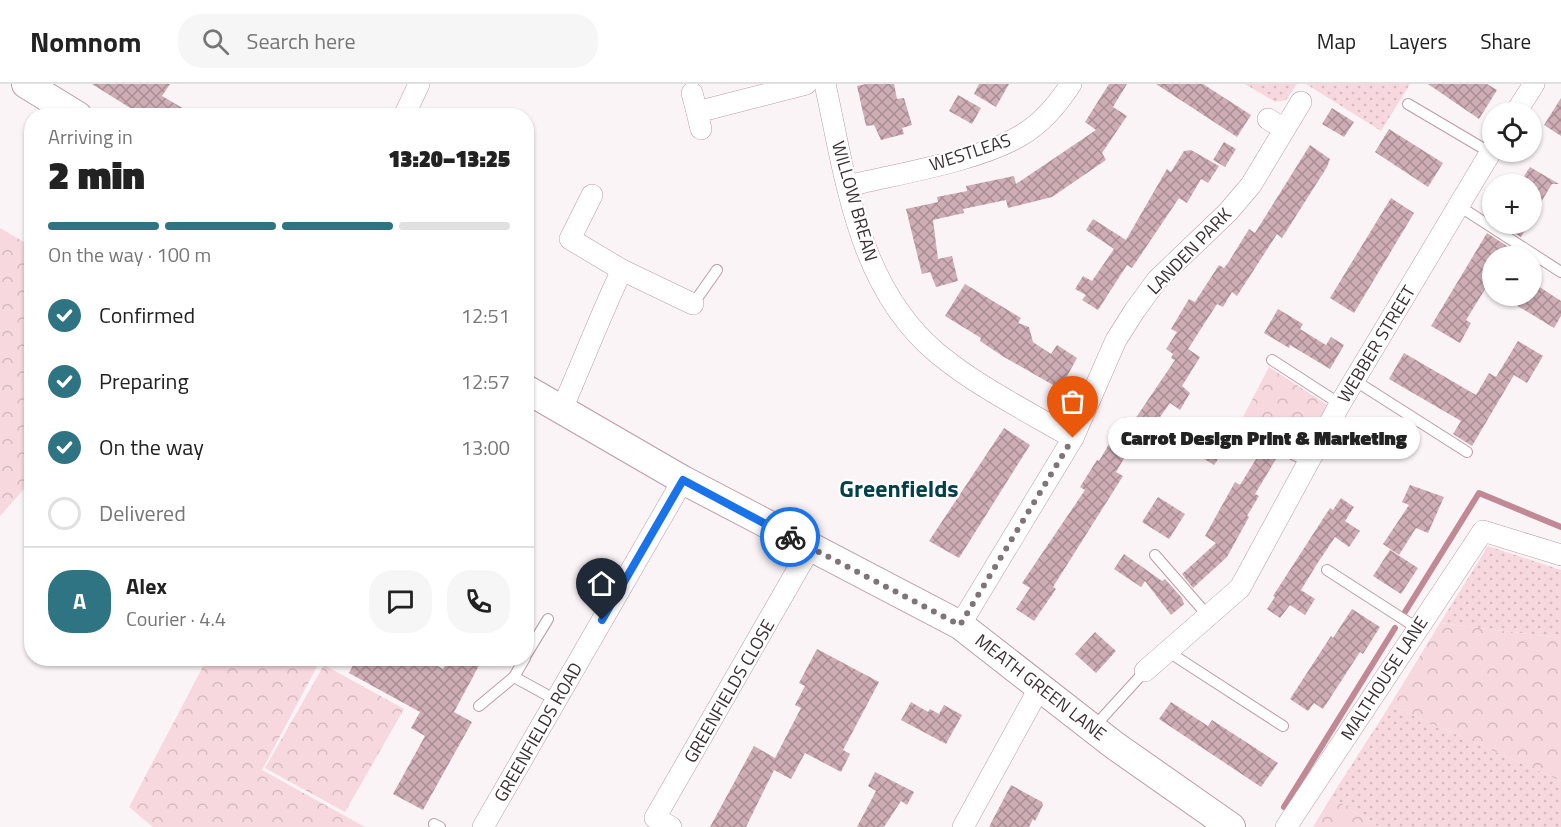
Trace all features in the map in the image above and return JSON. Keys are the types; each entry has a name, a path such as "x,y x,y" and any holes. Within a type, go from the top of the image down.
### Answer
{"street":[{"path":"26,84 65,108"},
{"path":"408,108 419,84"},
{"path":"697,111 806,84"},
{"name":"WILLOW BREAN","path":"825,84 848,186 870,261 889,297 913,330 937,353 970,377 1073,438"},
{"name":"WESTLEAS","path":"848,186 1001,145 1020,136 1043,118 1071,84"},
{"path":"1522,102 1534,84"},
{"name":"LANDEN PARK","path":"960,625 1073,438 1116,340 1135,310 1157,280 1228,212 1251,185 1276,124 1301,102"},
{"name":"WEBBER STREET","path":"1145,670 1240,588 1340,404 1486,162"},
{"path":"592,195 570,239 622,270 693,304"},
{"path":"561,411 586,356 595,326 622,270"},
{"name":"MEATH GREEN LANE","path":"534,394 683,480 960,625 1041,685 1093,728 1231,827"},
{"name":"GREENFIELDS ROAD","path":"483,827 683,480"},
{"name":"MALTHOUSE LANE","path":"1286,827 1416,628 1483,531 1561,555"},
{"name":"GREENFIELDS CLOSE","path":"671,827 655,818 810,548"},
{"path":"963,827 1041,685"}],"lane":[{"path":"1408,104 1482,146"},
{"path":"1459,206 1561,272"},
{"path":"693,304 717,270"},
{"path":"1272,360 1340,404"},
{"path":"1354,380 1467,452"},
{"path":"1233,425 1309,462"},
{"path":"1155,555 1209,617"},
{"path":"1327,570 1416,628"},
{"path":"534,643 548,619"},
{"path":"1167,651 1283,726"},
{"path":"479,706 514,677 521,666"},
{"path":"1093,728 1145,670"},
{"path":"514,677 556,700"}],"green space":[{"path":"1245,84 1297,84 1286,100 1275,102"},
{"path":"1306,84 1410,84 1381,131"},
{"path":"0,228 24,242 24,489 0,516"},
{"path":"1269,367 1329,406 1302,447 1243,417"},
{"path":"1488,546 1561,570 1561,638 1440,623"},
{"path":"1440,623 1561,638 1561,781 1390,705"},
{"path":"203,666 317,666 262,770 365,827 153,827 129,807"},
{"path":"323,666 404,709 345,812 265,768"},
{"path":"1390,705 1561,781 1561,827 1379,827 1331,797"},
{"path":"1331,797 1379,827 1313,827"}],"building":[{"path":"92,84 170,84 162,96 182,108 130,108"},
{"path":"894,84 897,99 904,98 912,125 902,128 904,134 881,140 874,125 866,126 857,86"},
{"path":"979,84 1009,84 996,107 974,94"},
{"path":"1109,84 1127,84 1113,107 1127,116 1102,153 1106,160 1052,197 1008,208 1006,200 963,209 964,213 933,220 938,259 952,256 958,281 936,287 930,272 922,274 906,209 938,202 937,197 967,191 966,186 1014,176 1016,184 1096,130 1085,122"},
{"path":"1156,84 1203,84 1251,115 1237,137"},
{"path":"1428,84 1487,84 1497,90 1490,102 1482,102 1482,114 1479,119"},
{"path":"958,95 981,108 972,124 949,111"},
{"path":"1561,98 1561,136 1544,125"},
{"path":"1332,108 1354,122 1344,137 1322,124"},
{"path":"1389,129 1443,163 1428,187 1375,152"},
{"path":"1224,142 1236,149 1225,167 1213,160"},
{"path":"1310,145 1330,159 1327,167 1282,238 1277,234 1237,296 1232,292 1223,307 1217,304 1188,349 1200,357 1182,386 1190,393 1180,410 1170,403 1148,434 1155,439 1146,453 1132,445 1116,472 1123,476 1053,587 1056,589 1034,621 1016,609 1030,588 1022,583 1085,490 1080,487 1097,460 1099,461 1125,417 1133,422 1175,360 1171,358 1173,354 1166,349 1177,332 1171,329 1189,299 1195,302 1219,265 1224,268 1228,263 1249,229 1255,233"},
{"path":"1191,150 1219,166 1208,183 1201,179 1187,203 1179,198 1132,268 1127,265 1098,310 1082,300 1086,295 1075,289 1083,276 1092,281 1114,249 1086,230 1093,219 1126,240 1167,169 1171,172 1184,151"},
{"path":"1530,167 1542,174 1525,174"},
{"path":"1542,174 1559,184 1552,184 1542,200"},
{"path":"1391,198 1414,213 1354,313 1330,298"},
{"path":"1486,234 1507,246 1482,246 1482,294 1466,320 1471,323 1460,343 1431,326"},
{"path":"965,284 1021,318 1018,323 1029,327 1033,342 1051,354 1057,345 1077,358 1060,389 1004,357 980,341 981,338 945,316"},
{"path":"1542,289 1561,301 1561,316 1554,328 1518,306 1542,306"},
{"path":"1278,309 1303,324 1300,329 1326,345 1331,337 1344,345 1330,369 1290,345 1289,348 1264,333"},
{"path":"1518,341 1543,356 1527,383 1514,375 1472,446 1453,434 1461,421 1389,379 1404,353 1476,395 1489,373 1496,377"},
{"path":"1203,424 1230,441 1214,465 1188,449"},
{"path":"1004,428 1030,445 959,558 929,541"},
{"path":"1261,451 1276,459 1255,494 1259,496 1247,516 1249,517 1227,557 1193,588 1182,574 1216,543 1205,536 1235,482 1240,485"},
{"path":"1410,485 1444,497 1428,533 1416,528 1399,555 1383,544 1409,505 1402,502"},
{"path":"1158,497 1185,514 1169,539 1142,522"},
{"path":"1341,498 1354,507 1345,521 1360,531 1349,547 1335,537 1317,564 1301,590 1315,599 1305,615 1290,605 1280,618 1267,609 1275,597 1273,596 1330,508 1333,510"},
{"path":"1390,550 1418,568 1401,594 1373,576"},
{"path":"1124,554 1162,581 1165,579 1182,598 1184,604 1171,615 1145,581 1141,587 1114,569"},
{"path":"1352,609 1380,627 1363,654 1360,652 1323,709 1314,703 1308,711 1290,699 1331,636 1333,638"},
{"path":"1095,632 1116,651 1096,673 1075,654"},
{"path":"817,649 879,682 843,750 850,754 841,772 805,753 791,779 774,770 746,827 710,827 754,746 775,758 801,708 795,705 805,686 799,683"},
{"path":"353,666 438,666 443,669 445,666 479,666 454,712 472,722 423,810 393,794 425,736 411,728 420,712 349,673"},
{"path":"911,702 928,712 930,709 939,714 944,705 962,715 946,744 901,720"},
{"path":"1171,702 1208,726 1212,720 1278,763 1261,787 1159,719"},
{"path":"875,772 914,792 907,805 901,801 884,827 857,827 876,791 868,786"},
{"path":"1011,785 1042,802 1043,805 1035,821 1033,819 1029,827 989,827"}],"waterway":[{"path":"1405,612 1479,493 1561,527"},
{"path":"1284,807 1395,628"}],"way so far":[{"path":"790,537 960,625 1073,438"}],"place":[{"name":"Carrot Design Print & Marketing","path":"1073,438"}],"district":[{"name":"Greenfields","path":"899,488"}],"route":[{"path":"602,620 683,480 790,537"}]}
